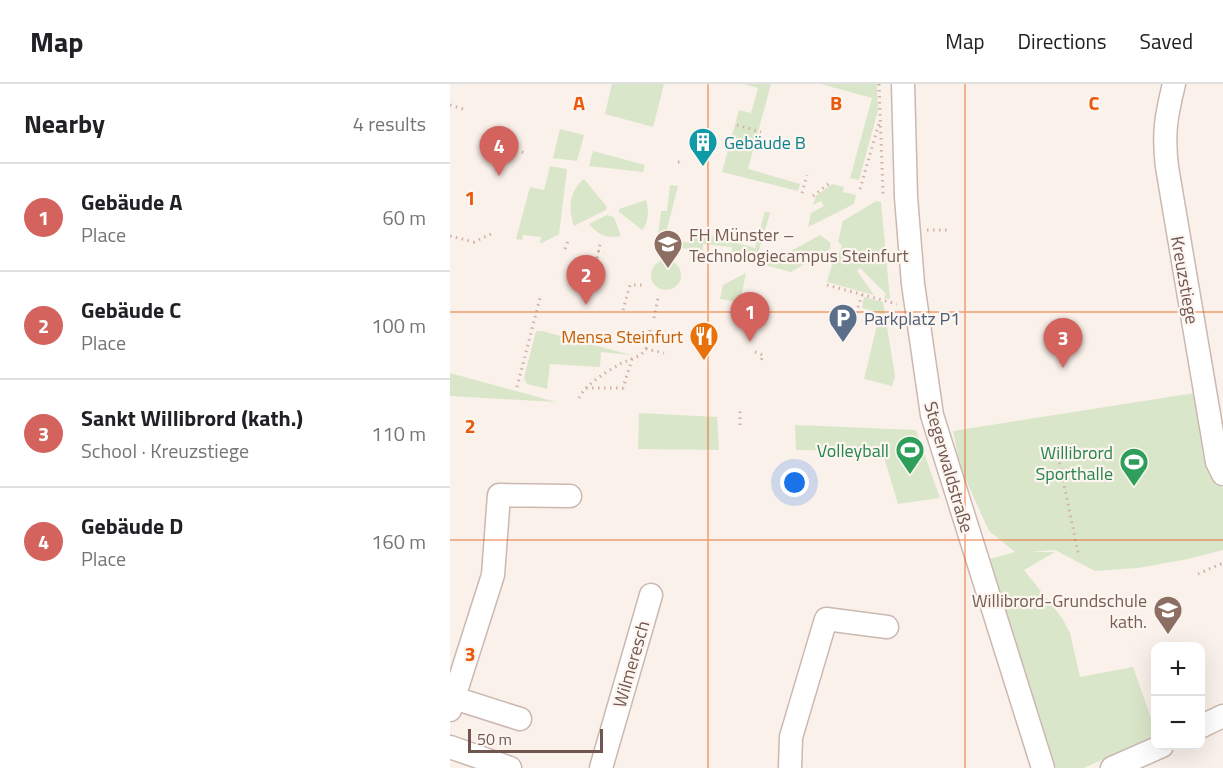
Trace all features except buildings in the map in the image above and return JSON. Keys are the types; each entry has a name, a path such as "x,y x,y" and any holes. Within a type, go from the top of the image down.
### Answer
{"street":[{"name":"Stegerwaldstraße","path":"903,84 906,197 916,309 936,434 1043,768"},
{"name":"Kreuzstiege","path":"1174,84 1165,122 1164,145 1217,462 1223,474"},
{"path":"520,719 452,704 493,575 499,495 570,496"},
{"name":"Wilmeresch","path":"601,768 651,595"},
{"path":"790,768 791,737 826,619 887,627"},
{"path":"1205,725 1223,716"},
{"path":"450,747 510,768"},
{"path":"1112,768 1153,750"}],"path":[{"path":"879,84 883,194"},
{"path":"450,105 463,109"},
{"path":"860,189 880,118"},
{"path":"737,125 760,132"},
{"path":"503,133 500,146 526,153"},
{"path":"678,162 684,164"},
{"path":"802,193 807,175"},
{"path":"813,195 831,182"},
{"path":"450,236 474,242 491,234"},
{"path":"565,249 568,241"},
{"path":"597,258 600,244"},
{"path":"598,251 604,253"},
{"path":"623,310 630,285 642,285"},
{"path":"827,285 916,309"},
{"path":"856,313 862,294"},
{"path":"517,387 540,298"},
{"path":"654,318 658,298"},
{"path":"579,398 584,388 621,363 642,354 646,349 651,326"},
{"path":"646,349 664,354"},
{"path":"756,352 763,355 761,361"},
{"path":"584,388 623,388 632,359"},
{"path":"740,408 740,425"},
{"path":"1057,451 1079,557"},
{"path":"1197,574 1223,563"}],"green space":[{"path":"612,84 664,84 653,127 605,114"},
{"path":"744,84 771,84 748,169 800,184 798,191 722,172 739,110 751,113 758,88"},
{"path":"821,84 877,84 878,110 859,180 850,178 872,98"},
{"path":"560,129 584,135 577,161 553,158"},
{"path":"593,151 645,165 643,172 589,166"},
{"path":"550,166 567,169 559,234 542,243 540,243 541,237 523,235 522,240 516,239 530,187 544,190"},
{"path":"584,179 607,207 606,210 574,226 571,201 575,189"},
{"path":"832,184 844,187 843,192 856,195 854,204 808,227 811,213 824,206 821,201 813,205 816,196"},
{"path":"670,185 678,186 665,237 689,243 693,231 755,248 765,211 770,213 759,250 755,254 732,252 732,247 703,244 703,250 665,247 658,235 661,211 667,211"},
{"path":"646,200 648,215 642,230 619,212 619,209"},
{"path":"876,201 881,202 890,299 884,298 886,294 860,268 857,271 874,295 827,282 835,253 840,252 842,245 838,242 843,221"},
{"path":"607,215 614,217 621,236 603,235 589,224"},
{"path":"820,235 831,243 830,249 791,272 765,265"},
{"path":"666,260 672,261 680,269 680,281 672,289 666,290 660,289 652,281 651,275 652,269 660,261"},
{"path":"746,273 740,302 720,299 723,285"},
{"path":"864,297 883,302 895,376 892,386 864,379 880,313 862,308"},
{"path":"536,331 631,355 601,352 600,367 550,364 547,389 527,384 524,378"},
{"path":"450,373 556,402 450,396"},
{"path":"1195,393 1210,464 1223,489 1223,550 1138,568 1095,571 1055,550 1029,552 1055,552 1024,570 1062,618 1070,633 1080,677 1133,667 1151,718 1151,737 1084,768 1056,768 986,560 1015,552 989,531 960,467 953,431"},
{"path":"639,413 717,417 719,450 638,449"},
{"path":"795,425 916,430 940,498 898,504 882,451 796,450"}],"place":[{"name":"Gebäude B","path":"703,168"},
{"name":"Gebäude D","path":"499,176"},
{"name":"FH Münster – Technologiecampus Steinfurt","path":"668,270"},
{"name":"Gebäude C","path":"586,305"},
{"name":"Gebäude A","path":"750,342"},
{"name":"Parkplatz P1","path":"843,344"},
{"name":"Mensa Steinfurt","path":"704,362"},
{"name":"Sankt Willibrord (kath.)","path":"1063,368"},
{"name":"Volleyball","path":"910,476"},
{"name":"Willibrord Sporthalle","path":"1134,488"},
{"name":"Willibrord-Grundschule kath.","path":"1168,636"}]}
